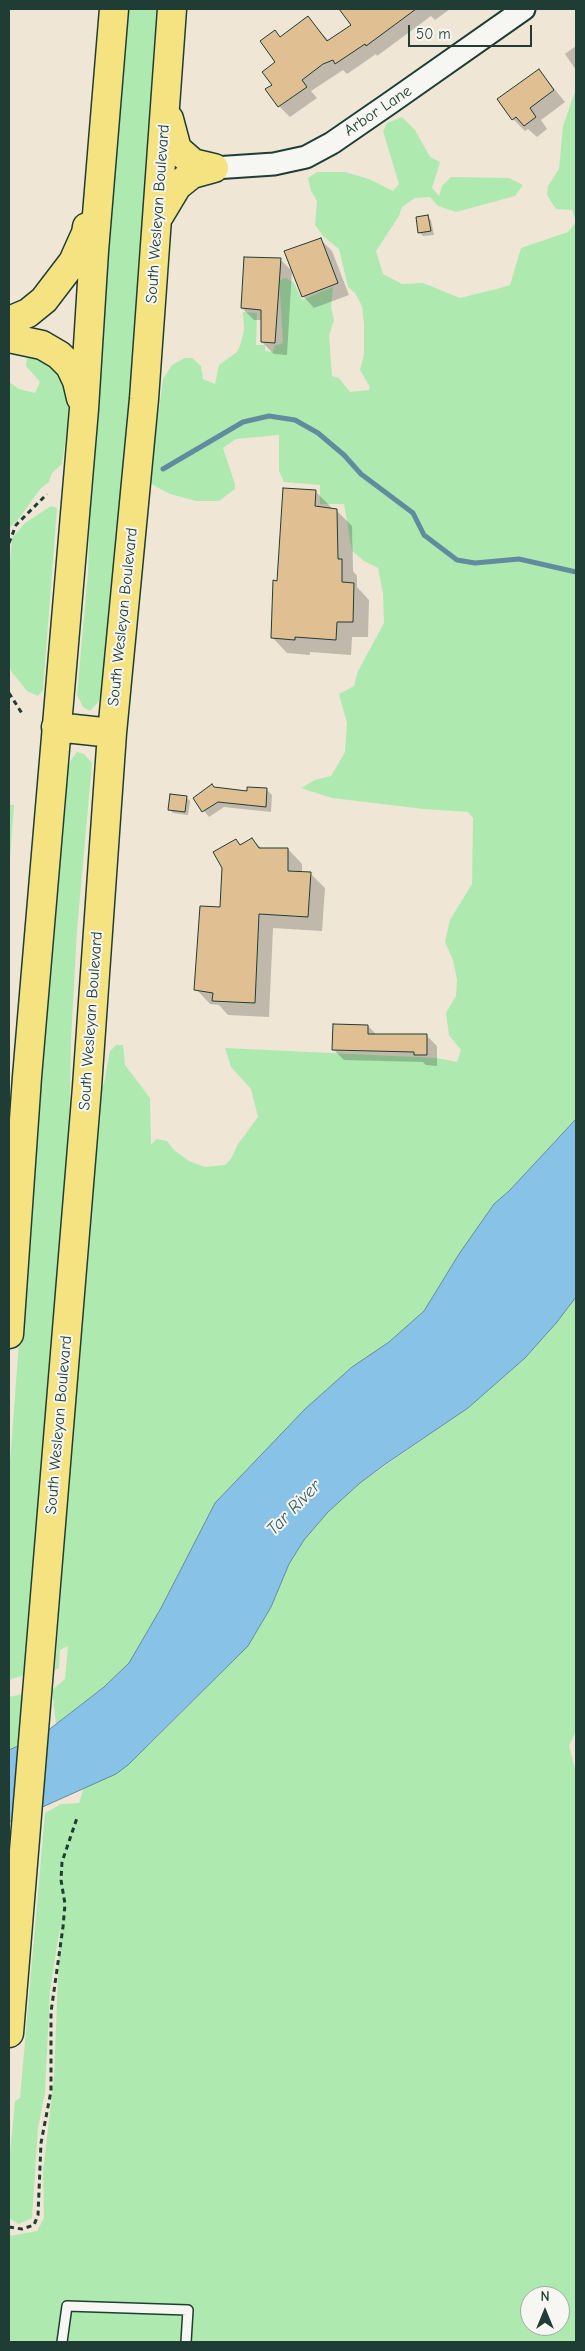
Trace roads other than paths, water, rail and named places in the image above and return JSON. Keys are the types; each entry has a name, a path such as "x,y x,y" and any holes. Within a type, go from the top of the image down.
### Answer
{"highway":[{"path":"9,320 28,313 44,300 73,262 86,233 104,9"},
{"path":"9,1334 56,727 84,409 94,251 114,9"},
{"name":"South Wesleyan Boulevard","path":"9,2033 23,1883 86,1097 112,733 143,408 172,9"},
{"path":"166,108 177,149 193,163 214,168"},
{"path":"157,220 177,186 192,174 214,168"},
{"path":"9,338 42,345 59,355 70,366 77,381 84,409"},
{"path":"56,727 112,733"}],"street":[{"name":"Arbor Lane","path":"214,168 274,164 306,157 332,143 524,9"}],"lane":[{"path":"62,2342 67,2306 188,2310 186,2342"}],"water":[{"name":"Tar River","path":"576,1119 576,1297 557,1322 525,1358 468,1408 384,1465 360,1483 328,1512 304,1540 289,1564 271,1607 248,1646 128,1765 116,1774 9,1822 9,1750 42,1735 104,1687 129,1663 161,1608 215,1503 305,1409 352,1367 389,1342 424,1311 459,1254 494,1204 509,1191"}],"waterway":[{"path":"163,469 243,422 269,416 295,420 318,433 344,455 361,474 413,513 424,535 457,560 475,563 519,559 576,572"}]}
